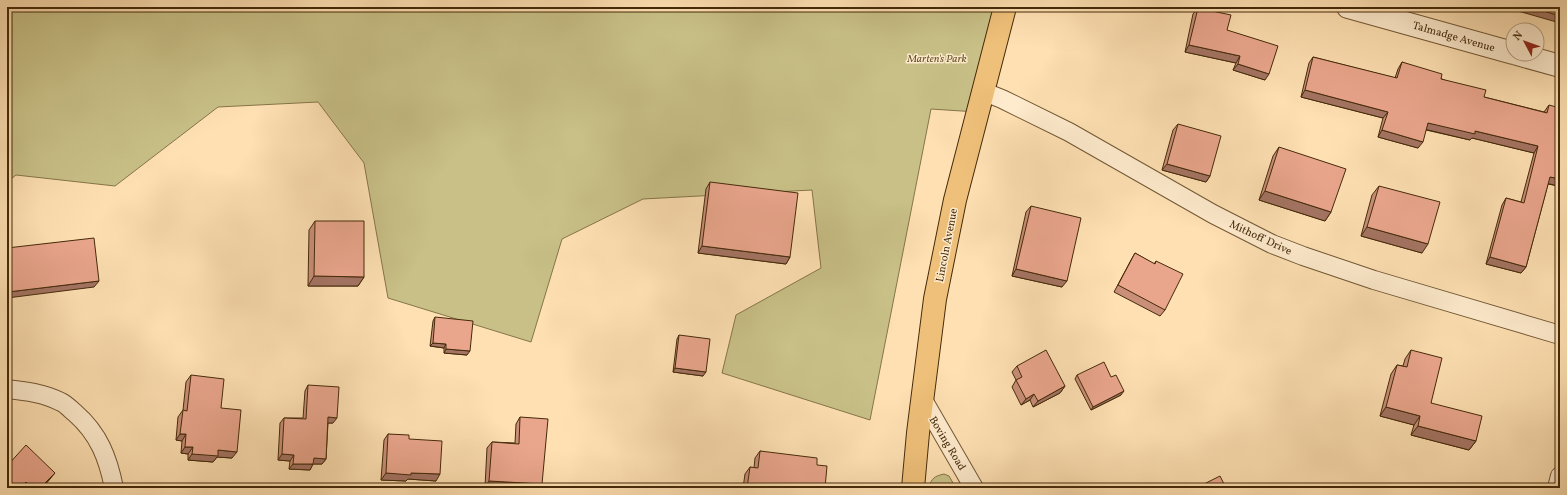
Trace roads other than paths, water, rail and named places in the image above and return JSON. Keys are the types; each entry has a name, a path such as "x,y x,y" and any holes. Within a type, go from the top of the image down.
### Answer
{"main road":[{"name":"Lincoln Avenue","path":"913,488 922,398 935,299 955,200 1005,7"}],"street":[{"name":"Talmadge Avenue","path":"1362,9 1505,51"},
{"path":"1545,62 1560,66"},
{"name":"Mithoff Drive","path":"982,91 1002,99 1069,132 1213,214 1272,244 1374,280 1560,336"},
{"path":"7,389 26,391 62,402 86,423 101,445 111,470 114,488"},
{"name":"Boving Road","path":"922,398 974,488"},
{"path":"1557,488 1560,476"}],"park label":[{"name":"Marten's Park","path":"937,58"}]}
